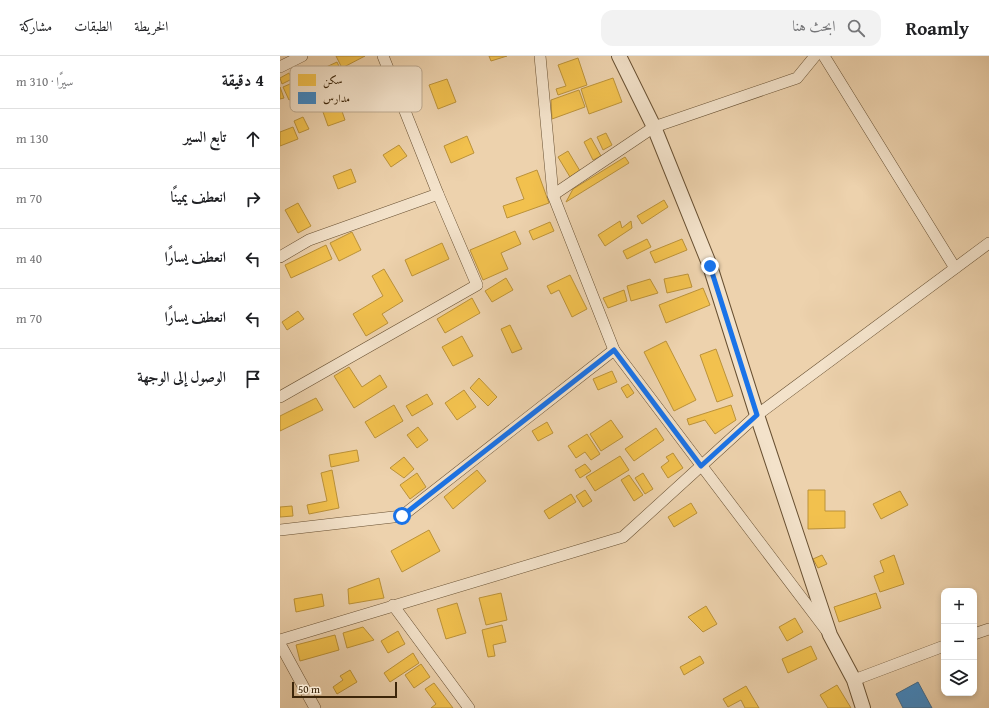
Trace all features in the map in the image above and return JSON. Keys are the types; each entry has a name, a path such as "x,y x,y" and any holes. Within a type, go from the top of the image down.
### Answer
{"street":[{"path":"280,67 302,56"},
{"path":"383,56 387,66"},
{"path":"540,56 553,195 614,350 830,635 854,680 863,708"},
{"path":"619,56 654,128 710,266 757,415 830,635"},
{"path":"553,195 654,128 797,78 815,56"},
{"path":"824,56 955,268"},
{"path":"280,397 477,285 405,112"},
{"path":"280,257 309,240 438,194"},
{"path":"280,640 623,537 757,415 989,243"},
{"path":"280,530 402,516 614,350"},
{"path":"393,605 470,708"},
{"path":"977,633 989,629"},
{"path":"280,644 315,708"},
{"path":"854,680 941,647"}],"building: سكن":[{"path":"336,56 365,56 346,66 341,66"},
{"path":"489,56 507,56 491,61"},
{"path":"578,58 587,85 558,95 556,89 566,86 558,65"},
{"path":"337,62 339,66 328,66"},
{"path":"289,73 290,75 290,80 282,84 280,78"},
{"path":"613,78 622,102 589,114 581,89"},
{"path":"447,79 456,102 438,109 429,85"},
{"path":"290,84 290,100 289,100 283,87"},
{"path":"280,87 284,98 280,99"},
{"path":"579,90 585,107 552,119 551,100"},
{"path":"323,112 342,112 345,120 328,126"},
{"path":"303,117 309,129 299,133 294,121"},
{"path":"293,127 298,139 280,146 280,132"},
{"path":"606,133 612,145 603,150 597,137"},
{"path":"467,136 474,153 451,163 444,146"},
{"path":"591,138 601,156 593,160 584,142"},
{"path":"399,145 407,156 391,167 383,155"},
{"path":"568,151 580,171 570,177 558,157"},
{"path":"625,157 629,163 566,202 573,189"},
{"path":"351,169 356,182 338,189 333,176"},
{"path":"537,170 549,203 507,218 503,206 524,199 516,178"},
{"path":"664,200 668,207 642,224 637,216"},
{"path":"298,203 311,226 298,233 285,210"},
{"path":"620,221 622,228 631,221 632,228 605,246 598,235"},
{"path":"550,222 554,231 533,240 529,231"},
{"path":"515,231 521,244 501,253 508,269 483,280 470,250"},
{"path":"352,232 361,250 339,261 330,243"},
{"path":"647,239 651,247 627,259 623,251"},
{"path":"682,239 687,250 655,263 650,252"},
{"path":"442,243 449,259 412,276 405,260"},
{"path":"326,245 332,259 291,278 285,265"},
{"path":"384,269 403,301 382,314 388,323 366,336 353,314 383,296 372,276"},
{"path":"688,274 692,287 667,293 664,279"},
{"path":"570,275 587,309 572,317 559,290 551,294 547,286"},
{"path":"506,278 513,290 492,302 485,291"},
{"path":"650,279 658,293 631,301 627,286"},
{"path":"703,288 710,305 666,323 659,305"},
{"path":"624,290 627,301 608,308 603,298"},
{"path":"472,298 480,313 445,333 437,319"},
{"path":"298,311 304,319 287,330 282,322"},
{"path":"510,325 522,349 512,353 501,329"},
{"path":"462,336 473,356 453,366 442,347"},
{"path":"666,341 696,400 674,411 644,352"},
{"path":"716,349 733,396 717,402 700,355"},
{"path":"349,367 362,387 380,375 387,387 354,408 334,376"},
{"path":"612,371 617,382 598,390 593,379"},
{"path":"479,378 497,397 488,406 470,388"},
{"path":"628,384 634,393 627,398 621,388"},
{"path":"464,390 476,407 457,420 445,403"},
{"path":"427,394 433,404 412,416 406,406"},
{"path":"316,398 323,410 280,431 280,416"},
{"path":"394,405 403,421 375,438 365,422"},
{"path":"731,405 736,420 715,434 705,420 689,425 687,419"},
{"path":"611,420 623,437 601,451 590,434"},
{"path":"547,422 553,433 538,441 532,431"},
{"path":"418,427 428,440 417,448 407,435"},
{"path":"656,428 664,440 634,461 625,449"},
{"path":"587,434 600,454 591,460 585,452 576,458 568,446"},
{"path":"357,450 359,461 331,467 329,455"},
{"path":"673,453 683,468 668,478 661,467 669,461 666,457"},
{"path":"620,456 629,470 595,491 586,477"},
{"path":"404,457 414,469 404,478 390,468"},
{"path":"585,464 591,471 580,478 575,470"},
{"path":"332,470 339,508 309,514 307,505 327,501 321,473"},
{"path":"477,470 486,481 453,509 444,497"},
{"path":"417,473 426,487 410,499 400,485"},
{"path":"643,473 653,489 645,494 635,478"},
{"path":"629,475 643,495 634,501 621,480"},
{"path":"585,490 592,501 583,507 576,496"},
{"path":"808,490 825,490 825,511 845,511 845,528 808,529"},
{"path":"900,491 908,505 881,519 873,504"},
{"path":"571,494 576,502 549,519 544,511"},
{"path":"691,503 697,513 674,527 668,517"},
{"path":"292,506 293,516 280,517 280,507"},
{"path":"429,530 440,551 402,572 391,551"},
{"path":"822,555 827,564 818,568 813,559"},
{"path":"894,555 904,584 880,592 874,576 884,572 880,561"},
{"path":"379,578 384,598 349,604 348,589"},
{"path":"501,593 507,620 486,625 479,598"},
{"path":"876,593 881,608 839,622 834,607"},
{"path":"322,594 324,606 296,612 294,599"},
{"path":"457,603 466,633 446,639 437,609"},
{"path":"706,606 717,624 703,632 688,617"},
{"path":"795,618 803,632 787,641 779,627"},
{"path":"502,625 506,642 493,645 495,656 488,657 482,630"},
{"path":"363,627 374,640 347,648 343,633"},
{"path":"398,631 405,644 388,653 381,641"},
{"path":"335,635 339,650 300,661 296,645"},
{"path":"811,646 817,659 788,673 782,659"},
{"path":"413,653 419,663 390,682 384,673"},
{"path":"700,656 704,663 684,675 680,667"},
{"path":"421,664 430,677 414,688 405,675"},
{"path":"350,670 357,682 337,694 333,687 343,680 340,676"},
{"path":"434,683 453,708 431,708 436,704 425,689"},
{"path":"837,685 851,708 828,708 820,695"},
{"path":"746,686 759,708 745,708 741,700 728,707 723,699"}],"building: مدارس":[{"path":"918,682 932,708 903,708 896,694"}],"route":[{"path":"402,516 614,350 701,466 757,415 710,266"}]}
